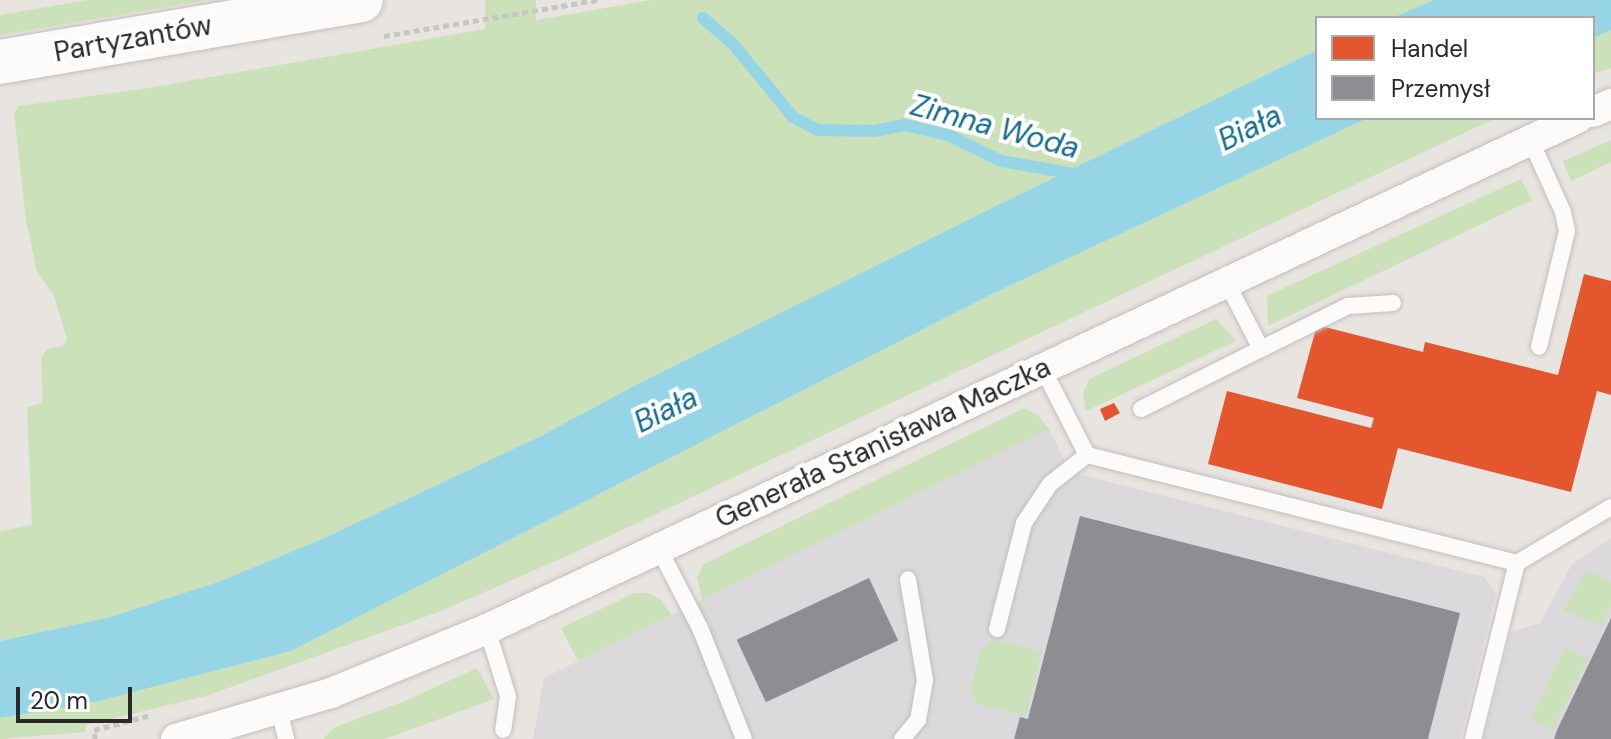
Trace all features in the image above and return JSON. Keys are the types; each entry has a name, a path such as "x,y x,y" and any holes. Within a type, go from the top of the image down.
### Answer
{"main road":[{"name":"Partyzantów","path":"0,62 361,0"}],"street":[{"name":"Generała Stanisława Maczka","path":"176,739 283,725 387,672 659,549 1573,120"}],"lane":[{"path":"1530,139 1563,212 1567,231 1539,347"},
{"path":"1226,281 1261,349"},
{"path":"1141,409 1348,306 1393,303"},
{"path":"1042,367 1087,455 1517,563 1611,507"},
{"path":"997,629 1024,523 1050,484 1087,455"},
{"path":"659,549 700,628 744,739"},
{"path":"1473,739 1517,563"},
{"path":"902,739 918,720 925,680 908,579"},
{"path":"487,629 508,696 503,730"}],"shaded area":[{"path":"1049,429 1066,463 1082,475 1484,577 1496,593 1460,739 533,739 544,678"},
{"path":"1611,538 1611,739 1484,739 1511,632 1540,623 1572,564"}],"green space":[{"path":"88,0 208,0 0,35 0,15"},
{"path":"485,0 536,0 536,471 485,471"},
{"path":"651,0 1434,0 1397,16 1315,16 1315,51 636,385 539,437 320,540 218,582 107,618 0,641 0,531 32,525 27,407 43,403 41,359 46,349 63,346 67,338 53,294 37,272 26,220 14,113 19,106 148,88"},
{"path":"1611,30 1611,68 1595,73 1595,37"},
{"path":"1364,120 1492,120 567,556 441,611 206,696 85,725 85,732 0,739 0,718 99,701 291,651 992,294"},
{"path":"1611,140 1611,162 1571,181 1563,161"},
{"path":"1521,179 1532,200 1268,326 1267,296"},
{"path":"1216,319 1236,341 1086,411 1083,393 1089,379"},
{"path":"1024,408 1039,416 1049,429 702,600 697,577 704,564"},
{"path":"1587,570 1611,583 1611,605 1601,626 1563,610"},
{"path":"635,593 649,593 660,600 672,615 578,661 561,628"},
{"path":"995,640 1042,651 1026,716 977,704 970,693 980,650"},
{"path":"1565,648 1587,659 1553,730 1530,719"},
{"path":"477,668 494,699 385,739 323,739 335,727 405,701"}],"water":[{"path":"1434,0 1611,0 1611,30 1595,37 1595,16 1397,16"},
{"name":"Biała","path":"1315,51 1315,120 1364,120 992,294 291,651 99,701 0,718 0,641 107,618 218,582 320,540 539,437 636,385"}],"building: Handel":[{"path":"1584,274 1611,281 1611,395 1597,391 1571,492 1398,448 1382,509 1208,464 1227,391 1371,428 1374,418 1297,398 1317,325 1423,352 1425,342 1558,375"},
{"path":"1114,403 1120,413 1105,421 1100,409"}],"building: Przemysł":[{"path":"1080,516 1460,613 1428,739 1014,739 1020,717 1028,719"},
{"path":"869,578 898,641 766,702 737,640"},
{"path":"1611,618 1611,739 1554,739 1557,730"}],"waterway":[{"name":"Zimna Woda","path":"703,18 734,45 793,117 817,130 874,131 905,125 948,135 1001,161 1080,175"}]}
